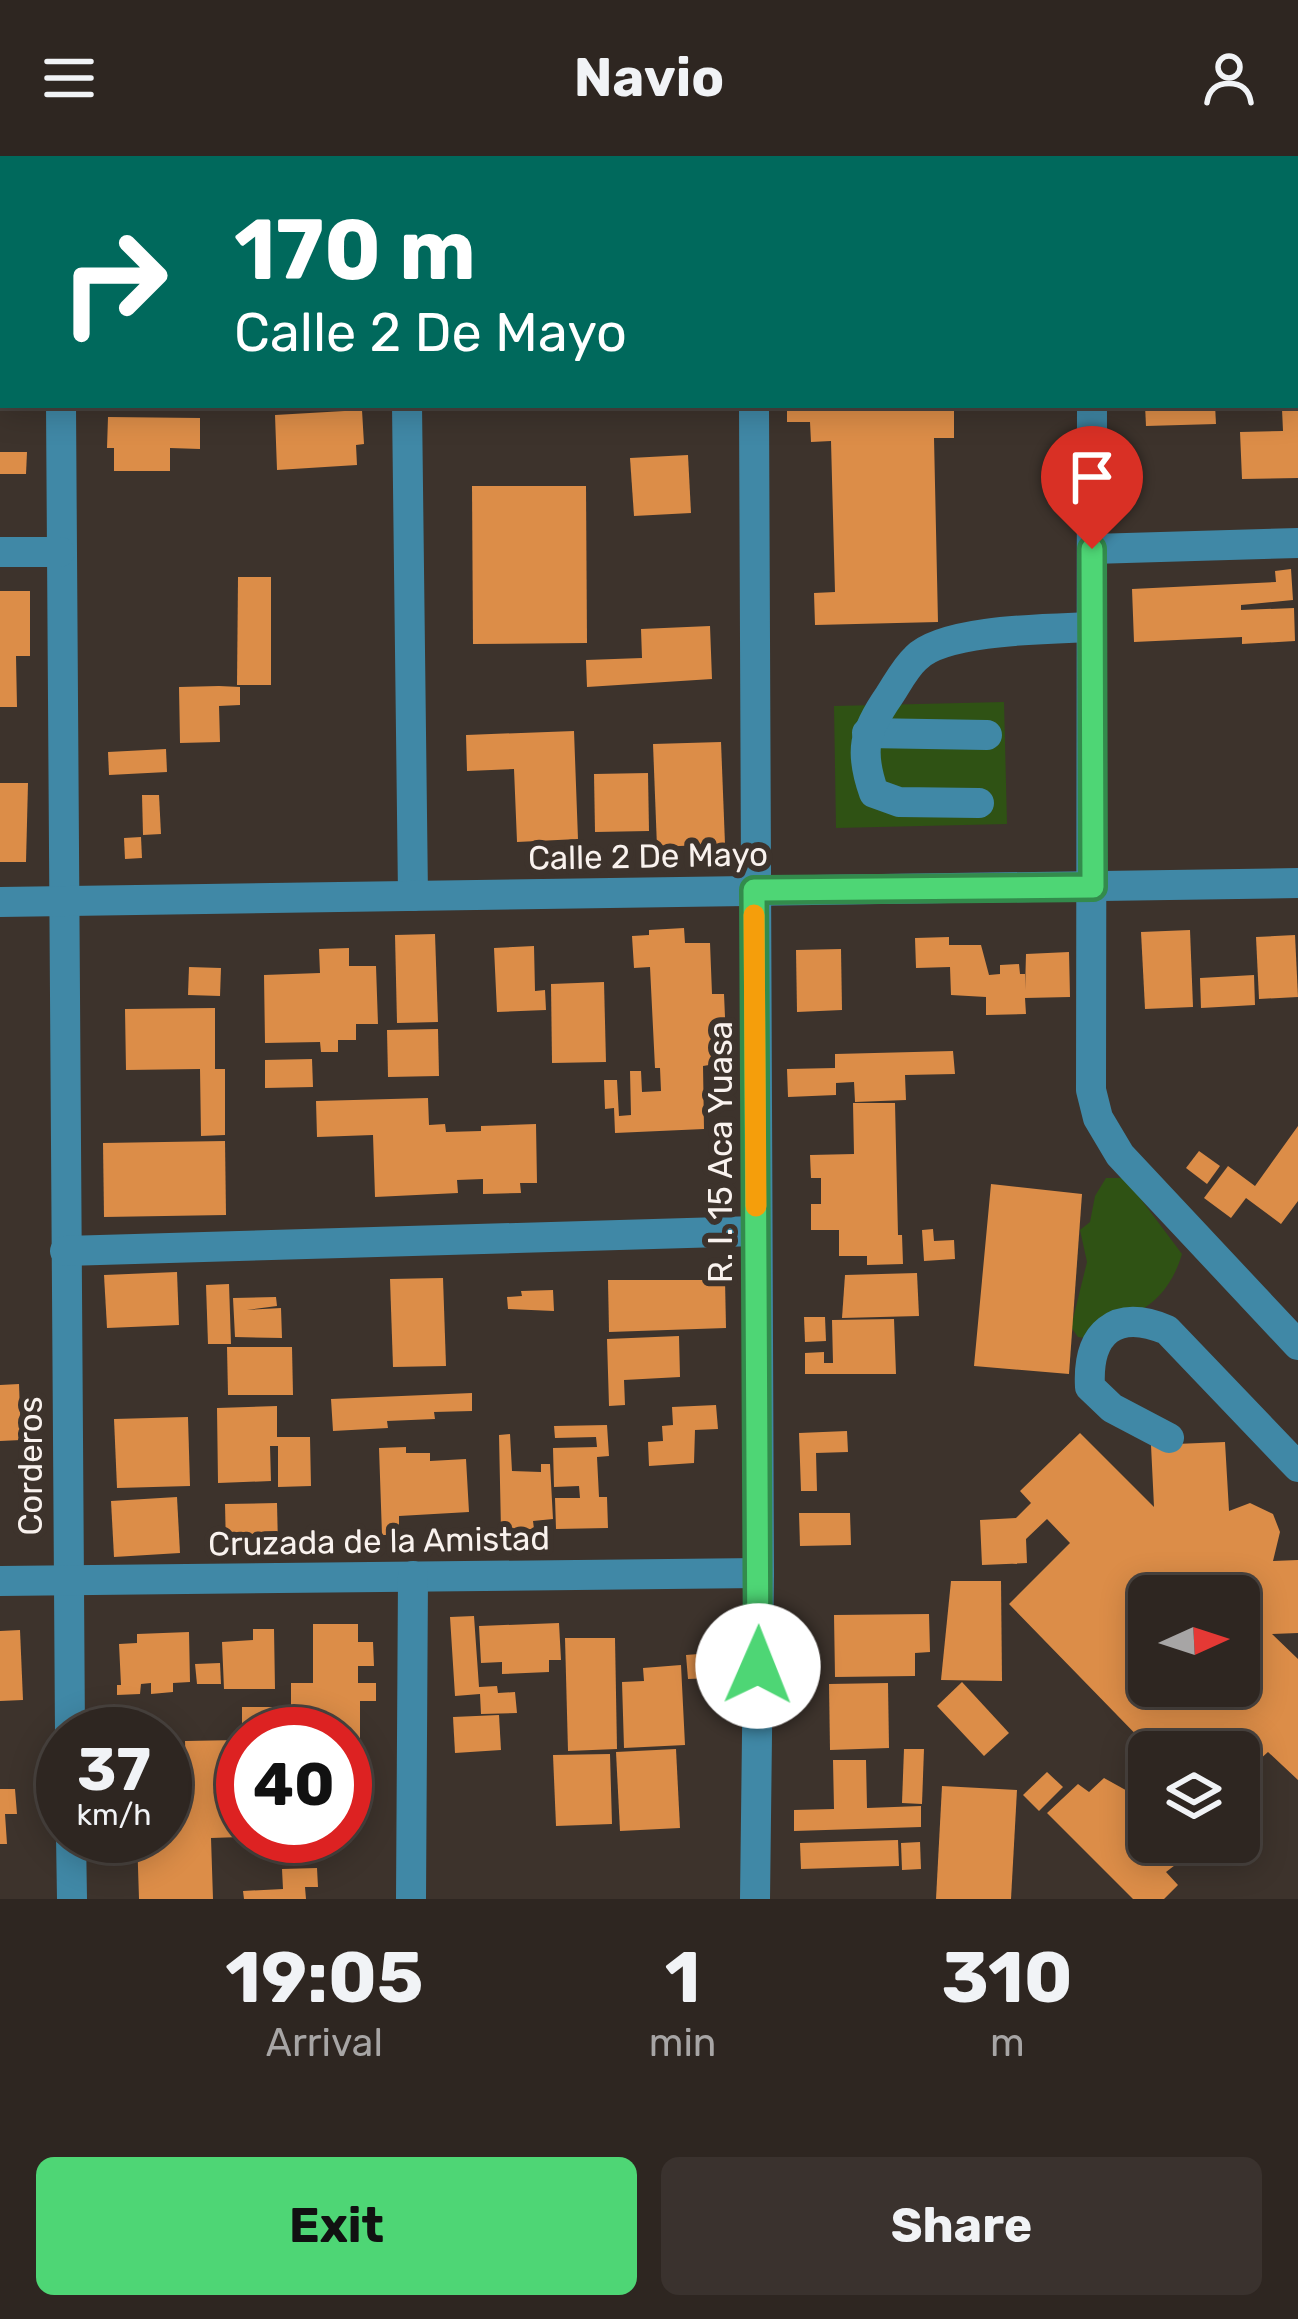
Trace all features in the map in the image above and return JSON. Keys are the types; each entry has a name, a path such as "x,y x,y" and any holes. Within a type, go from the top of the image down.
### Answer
{"street":[{"name":"Corderos","path":"61,408 69,1707"},
{"path":"407,408 413,896"},
{"name":"R. I. 15 Aca Yuasa","path":"754,408 759,1573 755,1899"},
{"path":"1092,408 1091,1090 1098,1118 1120,1155 1298,1345"},
{"path":"1092,549 1298,543"},
{"path":"0,553 61,552"},
{"path":"979,803 899,802 874,793 864,765 866,733 918,655 950,641 1090,627"},
{"path":"866,733 987,735"},
{"name":"Calle 2 De Mayo","path":"0,902 1298,883"},
{"path":"64,1251 756,1231"},
{"path":"1169,1438 1112,1408 1090,1387 1088,1360 1097,1338 1117,1324 1144,1320 1167,1330 1298,1466"},
{"name":"Cruzada de la Amistad","path":"0,1581 759,1573"},
{"path":"411,1899 413,1576"},
{"path":"71,1863 72,1899"}],"green space":[{"path":"1004,702 1007,824 836,828 834,706"},
{"path":"1106,1178 1125,1178 1182,1254 1167,1286 1145,1308 1085,1338 1078,1337 1071,1327 1087,1262 1080,1230 1090,1222 1095,1196"}],"building":[{"path":"787,408 954,408 954,438 934,438 938,622 815,625 814,593 835,592 831,441 811,442 810,422 787,422"},
{"path":"1145,408 1215,408 1216,424 1146,426"},
{"path":"1298,408 1298,478 1242,479 1240,432 1283,431 1282,409"},
{"path":"362,410 364,444 356,445 357,465 277,470 275,415"},
{"path":"108,417 200,418 200,449 170,448 170,471 114,471 114,448 107,448"},
{"path":"0,452 27,452 26,474 0,474"},
{"path":"688,455 691,513 634,516 630,458"},
{"path":"472,486 586,486 587,643 473,644"},
{"path":"1291,569 1293,600 1241,605 1241,610 1294,608 1295,641 1242,644 1242,637 1134,642 1132,589 1276,582 1275,571"},
{"path":"238,577 271,577 271,685 237,685"},
{"path":"0,591 30,591 30,656 16,656 17,707 0,707"},
{"path":"710,626 712,679 587,687 586,660 642,658 641,629"},
{"path":"179,687 240,687 240,705 219,706 220,742 180,743"},
{"path":"574,731 578,839 517,842 514,769 467,771 466,735"},
{"path":"721,742 725,844 657,847 653,744"},
{"path":"166,749 167,772 109,775 108,752"},
{"path":"648,773 649,831 595,832 594,774"},
{"path":"0,783 28,783 26,862 0,862"},
{"path":"142,795 159,795 161,834 143,835"},
{"path":"141,837 142,858 125,859 124,838"},
{"path":"684,928 685,943 710,943 712,994 724,994 727,1062 703,1066 704,1129 615,1133 614,1108 605,1109 604,1080 617,1080 619,1116 631,1115 630,1071 641,1071 642,1092 661,1091 660,1068 655,1068 650,967 634,968 632,936"},
{"path":"1190,930 1193,1007 1145,1009 1141,932"},
{"path":"435,934 438,1022 397,1023 395,935"},
{"path":"1295,935 1298,997 1259,999 1256,937"},
{"path":"949,937 949,945 981,945 989,975 1000,974 1000,965 1019,964 1025,990 1026,954 1069,952 1070,997 1025,998 1026,1014 986,1015 986,997 951,995 950,967 916,968 915,938"},
{"path":"534,946 535,991 545,990 546,1010 497,1012 494,948"},
{"path":"349,948 349,966 376,966 378,1024 356,1024 356,1040 338,1040 338,1052 321,1052 320,1042 265,1043 264,975 320,973 319,949"},
{"path":"841,949 842,1010 797,1012 796,950"},
{"path":"189,967 221,968 220,996 188,995"},
{"path":"1254,975 1255,1005 1201,1008 1200,978"},
{"path":"604,982 606,1062 552,1063 551,984"},
{"path":"215,1008 215,1069 225,1069 225,1135 201,1136 200,1069 126,1070 125,1009"},
{"path":"438,1029 439,1076 388,1077 387,1030"},
{"path":"953,1051 955,1074 905,1075 906,1100 855,1102 854,1082 836,1083 836,1095 788,1097 787,1069 835,1068 835,1054"},
{"path":"312,1059 313,1087 265,1088 265,1060"},
{"path":"428,1098 429,1125 445,1124 446,1132 536,1124 537,1183 520,1183 521,1193 483,1194 483,1179 457,1180 458,1193 375,1197 373,1135 317,1137 316,1101"},
{"path":"853,1103 895,1103 903,1264 867,1265 867,1256 839,1256 839,1230 811,1230 811,1204 821,1204 821,1178 811,1178 810,1155 854,1154"},
{"path":"1298,1126 1298,1201 1281,1224 1246,1198 1231,1218 1204,1198 1228,1166 1255,1186"},
{"path":"225,1141 226,1215 104,1217 103,1143"},
{"path":"1199,1151 1220,1166 1207,1184 1186,1168"},
{"path":"991,1184 1082,1194 1069,1374 974,1366"},
{"path":"933,1229 934,1241 954,1240 955,1259 924,1261 922,1230"},
{"path":"177,1272 179,1325 107,1328 104,1275"},
{"path":"917,1273 919,1316 842,1318 845,1275"},
{"path":"443,1278 446,1366 393,1367 390,1279"},
{"path":"608,1280 725,1280 726,1328 609,1332"},
{"path":"229,1284 231,1344 208,1344 206,1285"},
{"path":"553,1290 554,1311 508,1309 507,1297 522,1296 521,1291"},
{"path":"276,1297 277,1306 247,1310 281,1308 282,1338 235,1337 233,1298"},
{"path":"804,1317 825,1317 826,1341 805,1342"},
{"path":"894,1319 896,1374 805,1374 805,1353 824,1352 824,1363 833,1363 832,1320"},
{"path":"679,1336 680,1377 624,1380 625,1405 609,1406 607,1339"},
{"path":"227,1347 292,1347 293,1395 228,1395"},
{"path":"19,1384 21,1440 0,1441 0,1385"},
{"path":"472,1393 472,1411 434,1412 435,1419 387,1421 388,1428 333,1431 331,1399"},
{"path":"716,1405 718,1429 695,1430 694,1463 649,1466 648,1442 663,1441 662,1426 673,1425 672,1407"},
{"path":"277,1406 277,1437 310,1437 311,1486 278,1487 278,1446 270,1446 271,1481 218,1483 217,1408"},
{"path":"188,1417 190,1486 117,1488 114,1419"},
{"path":"607,1425 609,1456 597,1457 599,1497 607,1497 608,1528 556,1529 555,1498 580,1498 579,1486 554,1487 553,1448 597,1447 596,1437 555,1438 554,1426"},
{"path":"847,1431 848,1452 816,1453 817,1491 801,1491 799,1433"},
{"path":"1080,1433 1154,1507 1151,1445 1225,1442 1229,1511 1250,1503 1273,1514 1280,1532 1273,1561 1298,1560 1298,1633 1272,1634 1298,1659 1298,1780 1268,1752 1260,1759 1260,1731 1133,1731 1009,1604 1070,1543 1047,1519 1026,1539 1027,1563 982,1565 980,1520 1016,1518 1031,1503 1020,1491"},
{"path":"510,1434 512,1471 541,1472 541,1464 550,1464 553,1519 533,1521 534,1529 501,1530 499,1435"},
{"path":"406,1447 406,1453 430,1453 430,1461 466,1459 469,1512 399,1516 399,1535 382,1535 379,1448"},
{"path":"177,1497 180,1553 114,1557 111,1501"},
{"path":"277,1503 278,1546 226,1548 225,1504"},
{"path":"799,1513 850,1513 851,1545 800,1546"},
{"path":"951,1581 1001,1581 1002,1681 941,1680"},
{"path":"929,1614 930,1652 915,1653 915,1676 835,1677 834,1615"},
{"path":"474,1616 479,1687 515,1692 517,1713 481,1714 480,1694 455,1696 450,1617"},
{"path":"559,1623 561,1660 549,1660 549,1672 502,1674 502,1662 481,1663 479,1626"},
{"path":"313,1624 358,1624 358,1642 373,1642 374,1666 358,1666 358,1683 376,1683 376,1701 360,1701 360,1707 291,1707 291,1683 313,1683"},
{"path":"253,1629 274,1629 275,1689 224,1689 222,1642 253,1640"},
{"path":"20,1630 23,1700 0,1701 0,1631"},
{"path":"189,1632 190,1682 173,1683 173,1692 151,1694 151,1683 141,1684 140,1694 117,1695 117,1685 121,1685 119,1644 137,1643 137,1634"},
{"path":"565,1638 615,1638 617,1749 568,1751"},
{"path":"711,1653 713,1678 688,1679 686,1655"},
{"path":"220,1663 221,1684 197,1684 195,1664"},
{"path":"681,1665 685,1745 624,1748 622,1682 644,1681 643,1668"},
{"path":"962,1682 1009,1733 984,1756 937,1706"},
{"path":"888,1683 889,1748 830,1750 829,1684"},
{"path":"499,1715 501,1750 455,1753 453,1717"},
{"path":"216,1740 213,1899 139,1899 138,1863 192,1863 192,1741"},
{"path":"676,1749 680,1828 620,1831 616,1752"},
{"path":"904,1749 924,1749 922,1804 902,1803"},
{"path":"610,1754 612,1824 556,1826 553,1755"},
{"path":"833,1760 866,1760 867,1808 921,1806 921,1827 794,1831 794,1810 834,1809"},
{"path":"1047,1772 1063,1787 1039,1811 1023,1795"},
{"path":"1104,1778 1128,1791 1128,1863 1178,1863 1166,1872 1178,1885 1164,1899 1133,1899 1047,1813 1078,1784 1089,1792"},
{"path":"942,1786 1017,1790 1011,1899 936,1899"},
{"path":"0,1789 15,1789 17,1814 5,1814 7,1844 0,1844"},
{"path":"898,1840 899,1866 801,1869 800,1843"},
{"path":"920,1842 921,1869 902,1870 901,1843"},
{"path":"317,1868 318,1887 305,1887 306,1899 244,1899 243,1891 283,1889 282,1869"}],"slow traffic":[{"path":"754,915 756,1206"}],"route":[{"path":"758,1666 754,890 1093,887 1092,549"}]}
